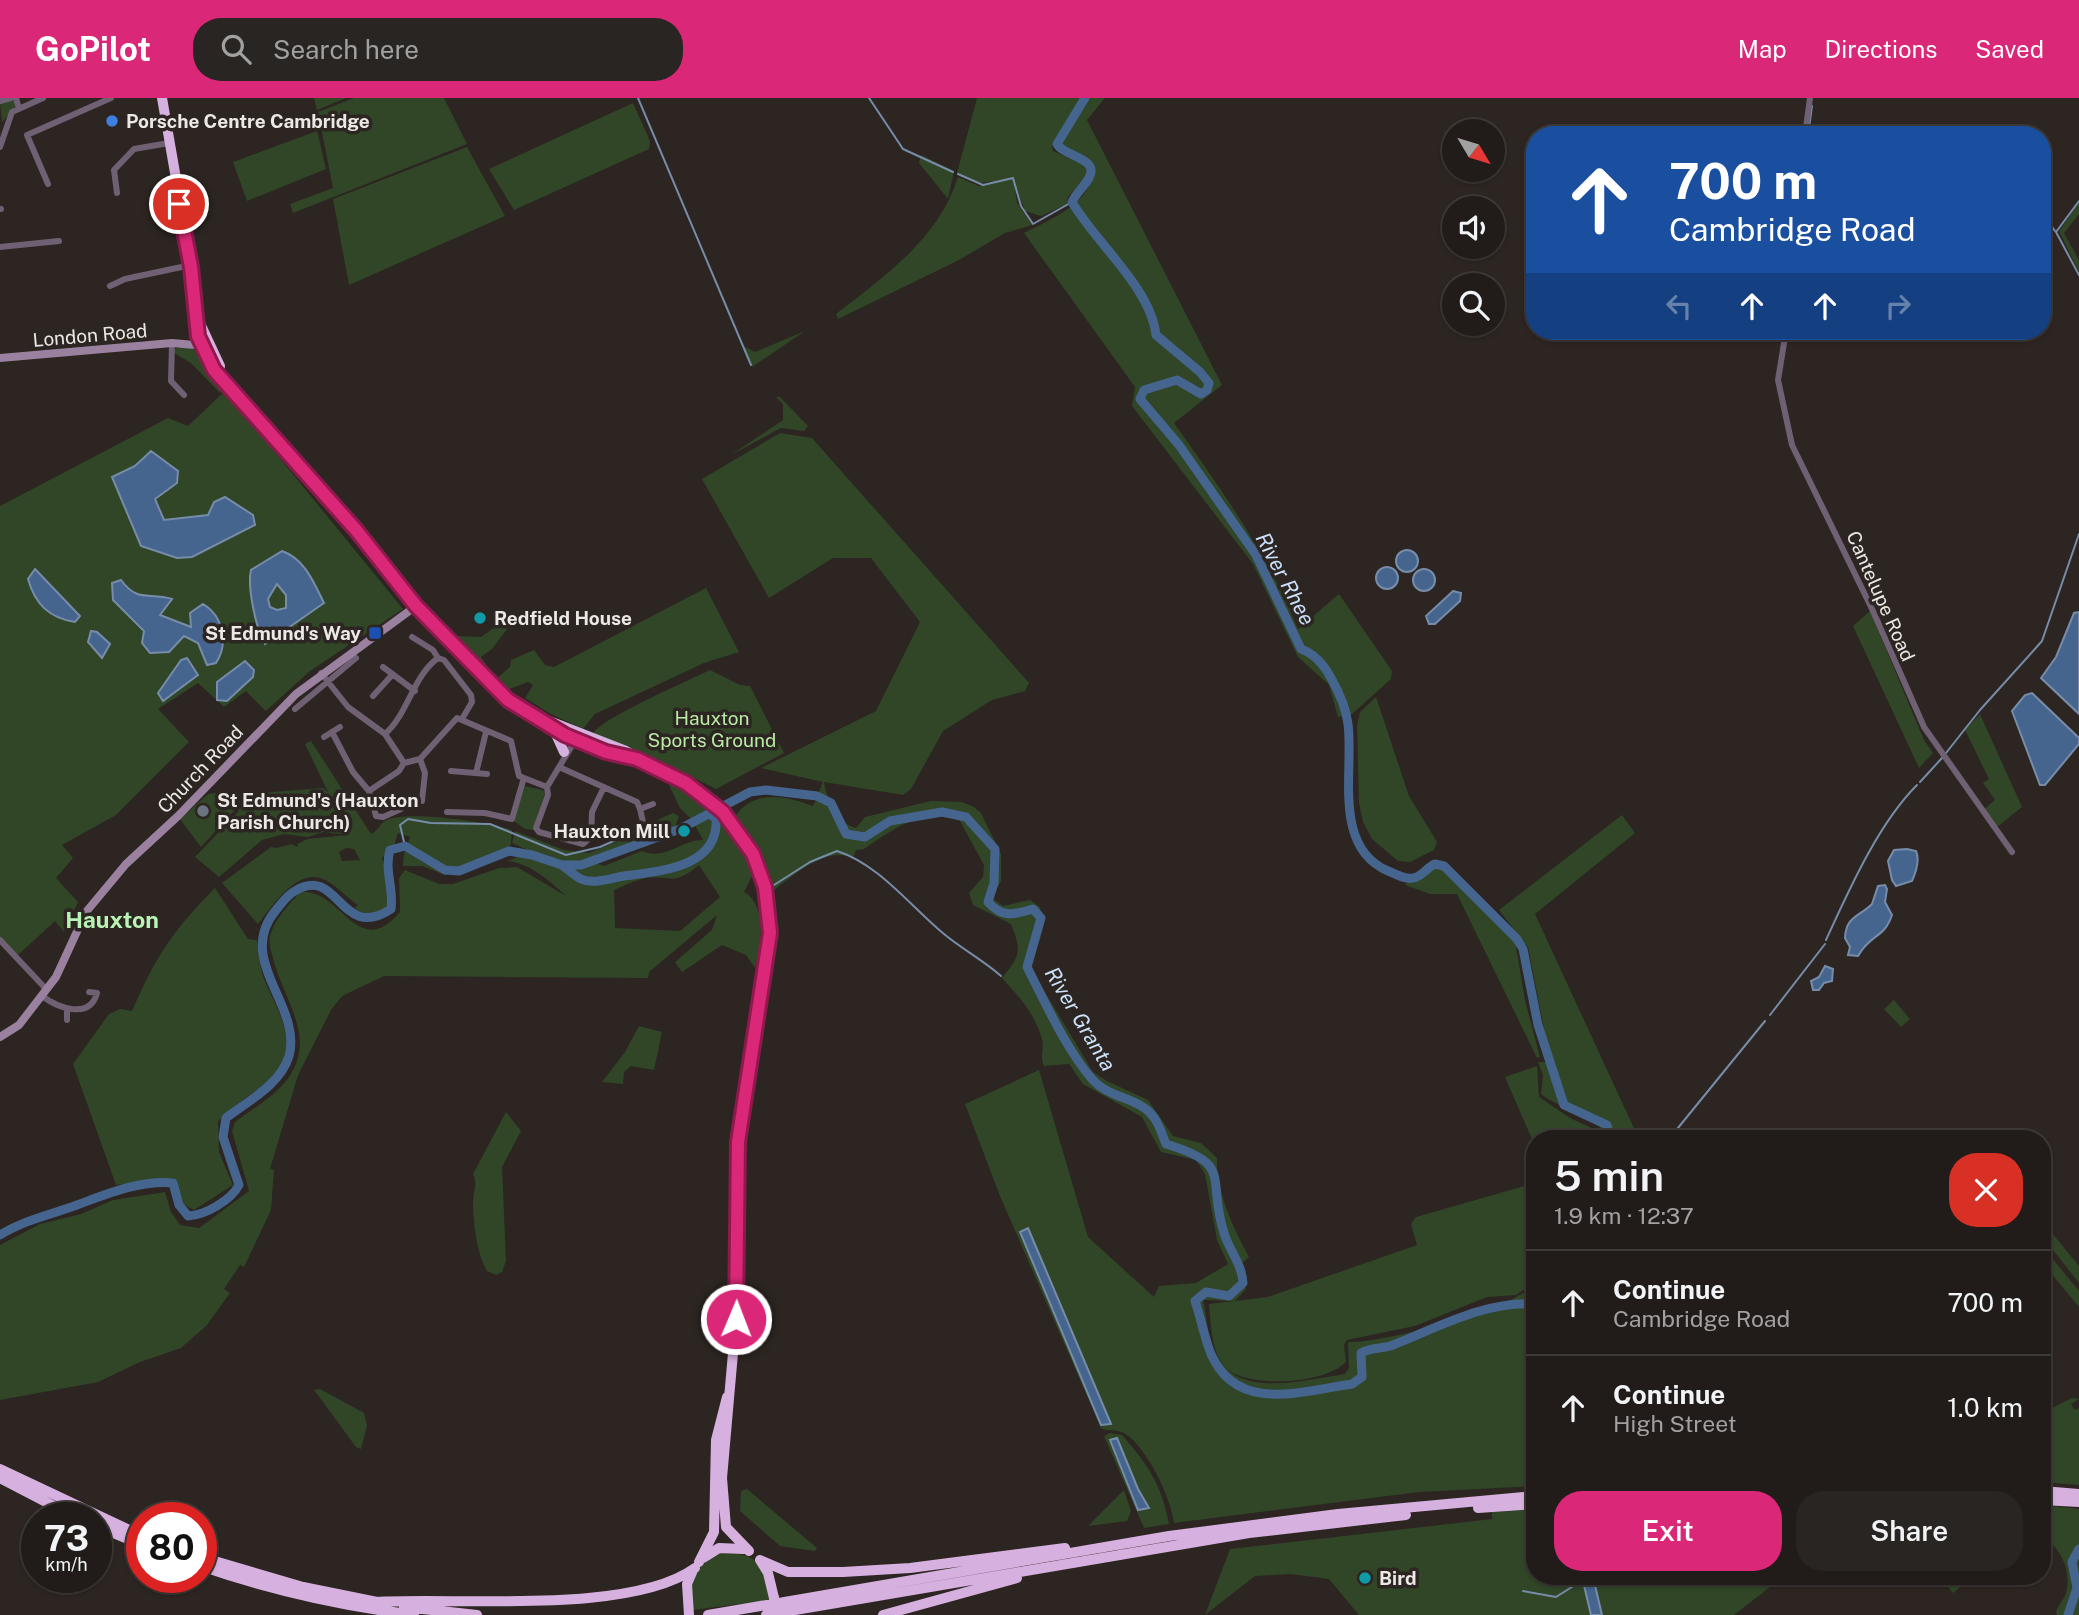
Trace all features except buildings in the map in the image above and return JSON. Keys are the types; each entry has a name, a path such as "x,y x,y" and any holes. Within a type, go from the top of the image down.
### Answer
{"highway":[{"path":"162,98 202,339 230,387 356,530 416,606 494,689 520,708 574,735 623,758 637,759 686,783 715,804 730,819 749,845 761,874 768,903 770,933 738,1142 736,1319 722,1478 723,1514 729,1533 760,1560 788,1572 843,1572 910,1567 1085,1545 1106,1547"},
{"path":"544,720 554,730 564,754"},
{"path":"554,730 574,735"},
{"path":"688,1611 687,1584 713,1532 716,1440 728,1395"},
{"path":"0,1469 126,1528"},
{"path":"0,1478 46,1502"},
{"path":"2051,1492 2079,1494"},
{"path":"708,1615 1106,1547 1338,1514 1526,1497"},
{"path":"2051,1500 2079,1502"},
{"path":"765,1615 1249,1533 1433,1512 1526,1505"},
{"path":"376,1602 530,1603 594,1600 647,1591 678,1580 719,1548 731,1547 749,1551"},
{"path":"760,1560 768,1573 776,1615"},
{"path":"217,1562 303,1587 376,1602 477,1615"},
{"path":"883,1615 1070,1563"},
{"path":"217,1571 382,1615"},
{"path":"351,1606 414,1615"}],"street":[{"path":"0,101 14,98 19,109"},
{"path":"0,146 8,118 19,109 43,98"},
{"path":"48,184 27,135 111,98"},
{"path":"1806,126 1810,98"},
{"path":"117,193 114,170 134,149 169,143"},
{"path":"1,246 59,241"},
{"path":"110,286 125,279 191,265"},
{"path":"121,270 125,279"},
{"name":"London Road","path":"0,358 183,343 202,339"},
{"name":"Cantelupe Road","path":"1785,340 1778,380 1792,445 1873,611 1924,727 2012,852"},
{"path":"172,343 171,382 184,395"},
{"name":"Church Road","path":"0,1037 19,1025 64,966 92,904 275,713 321,673 416,606"},
{"path":"321,673 348,707 385,734 404,763 409,765 420,760 452,722 462,719 472,702 471,695 444,660 412,637"},
{"path":"295,709 356,658"},
{"path":"385,734 397,723 427,668 438,658"},
{"path":"383,667 415,691"},
{"path":"373,696 392,675"},
{"path":"462,719 511,741 515,770 523,781 547,788"},
{"path":"324,737 340,727"},
{"path":"332,732 354,772 369,791 376,816 383,817 401,809"},
{"path":"476,773 486,732"},
{"path":"574,735 547,788 548,795 536,828 539,832 583,844 591,837 620,830"},
{"path":"420,760 425,773 422,801"},
{"path":"369,791 399,771 404,763"},
{"path":"559,767 637,802 643,822"},
{"path":"451,771 487,774"},
{"path":"447,812 485,813 512,819 523,781"},
{"path":"591,837 592,812 604,787"},
{"path":"640,809 653,804"},
{"path":"0,940 57,1007 88,1009 94,1004 97,993 89,992"},
{"path":"67,1020 68,1008"}],"green space":[{"path":"314,98 346,98 317,110"},
{"path":"354,98 444,98 467,144 293,213 290,204 333,188 318,112"},
{"path":"977,98 1083,98 1052,145 1053,151 1084,165 1088,175 1068,197 1067,204 1041,216 1025,211 1014,181 1017,203 1032,225 1005,233 959,260 838,319 836,314 891,270 924,237 938,219 958,177 979,186 995,181 979,183 957,173"},
{"path":"1087,98 1105,98 1087,120 1222,385 1174,423 1258,548 1298,629 1339,594 1392,671 1391,679 1352,714 1338,717 1329,685 1298,657 1253,564 1132,406 1135,387 1024,233 1059,215 1087,190 1092,179 1093,166 1077,153 1064,149 1060,142"},
{"path":"16,101 15,108 2,122 0,103"},
{"path":"633,103 650,141 649,149 514,210 489,169"},
{"path":"317,131 326,169 247,201 233,162"},
{"path":"467,147 505,216 349,285 333,199"},
{"path":"921,155 954,171 948,199 919,163"},
{"path":"2079,203 2079,214 2064,233 2079,260 2079,272 2059,231"},
{"path":"805,331 752,367 742,345 755,352"},
{"path":"188,346 196,351 225,389 220,393 191,363 174,353 174,349"},
{"path":"225,391 403,609 310,671 266,711 246,691 224,707 198,683 158,709 189,742 116,815 62,845 73,858 56,878 78,902 64,932 55,921 18,955 0,938 0,506 168,418 188,426"},
{"path":"776,397 780,397 808,426 804,431 781,428 731,455 783,420 783,404"},
{"path":"780,433 812,438 1029,683 1025,691 992,700 943,731 911,789 903,795 824,782 825,788 838,816 856,828 865,817 931,801 962,802 981,813 1001,854 1001,881 992,898 1003,906 1030,900 1040,907 1042,922 1031,969 1093,1072 1148,1100 1173,1136 1201,1143 1217,1158 1222,1196 1249,1257 1241,1264 1246,1289 1235,1301 1203,1300 1210,1337 1218,1358 1229,1371 1259,1382 1295,1382 1345,1374 1349,1368 1348,1342 1390,1337 1445,1323 1499,1305 1526,1291 1526,1486 1419,1492 1174,1523 1163,1486 1140,1448 1122,1432 1101,1428 1000,1196 965,1104 1039,1070 1088,1237 1154,1297 1159,1286 1196,1283 1228,1264 1217,1240 1205,1174 1196,1160 1161,1152 1142,1117 1083,1084 1069,1064 1044,1066 1039,1029 1031,1013 1002,978 1016,958 1018,947 1015,933 1011,924 973,905 969,893 983,877 984,865 960,821 934,816 909,822 864,849 856,850 853,858 832,856 812,863 774,890 756,844 736,815 752,801 762,798 782,798 813,806 823,782 761,768 876,711 920,622 871,558 833,558 769,598 702,479"},
{"path":"706,588 739,652 704,663 595,714 583,729 525,698 533,685 528,682 507,690 490,678 456,643 456,636 481,637 506,619 511,624 492,649 481,657 496,679 510,667 511,660 534,650 545,665 554,667"},
{"path":"1870,611 1924,740 1933,753 1919,768 1853,626"},
{"name":"Hauxton Sports Ground","path":"710,670 740,685 750,686 784,753 716,789 662,762 593,734 599,727 627,710"},
{"path":"1376,697 1409,796 1437,842 1434,850 1410,862 1398,861 1372,839 1363,822 1359,803 1357,726 1360,712"},
{"path":"1980,714 2022,807 1997,827 1983,810 1995,800 1983,783 1989,779 1965,730"},
{"path":"311,741 371,834 387,820 397,817 430,817 512,830 511,844 506,851 445,875 422,866 403,866 410,837 398,833 394,845 382,858 390,889 389,906 375,916 359,914 355,907 358,905 331,883 317,877 306,878 287,890 258,924 222,883 271,847 291,844 298,847 298,844 307,839 347,835 323,832 308,837 284,834 262,840 219,877 195,857 239,811 222,796 323,788 328,792 305,744","holes":["346,848 354,849 360,860 342,861 339,852"]},
{"path":"669,785 710,808 734,833 743,848 752,876 744,892 757,906 761,926 755,968 746,955 722,945 682,972 675,962 712,930 717,915 649,972 648,978 384,976 342,996 331,1010 298,1075 270,1169 274,1170 271,1210 244,1267 240,1265 224,1289 230,1293 207,1325 181,1348 140,1362 98,1382 0,1400 0,1245 40,1224 81,1214 113,1200 165,1192 171,1212 180,1225 199,1228 249,1191 232,1131 235,1122 284,1084 297,1062 300,1048 296,1020 274,962 270,939 272,929 279,918 300,892 327,900 360,927 372,930 385,926 400,912 399,878 405,870 439,884 453,884 499,868 517,867 566,896 531,869 507,861 532,852 512,843 515,831 564,850 589,853 626,838 673,813 679,816 672,836 661,838 647,846 607,855 595,863 604,866 642,851 658,854 703,840 692,820 680,808","holes":["699,865 720,897 680,931 615,928 614,890 642,879 678,878"]},
{"path":"524,786 543,790 545,793 533,830 525,829 514,821"},
{"path":"215,793 236,809 201,847 180,819 208,794"},
{"path":"1622,815 1635,833 1535,914 1635,1130 1603,1130 1541,1094 1543,1075 1538,1062 1548,1062 1548,1049 1528,947 1499,910"},
{"path":"1432,867 1441,867 1515,941 1525,1000 1540,1057 1537,1058 1457,894 1430,894 1405,885 1408,881 1416,881"},
{"path":"215,888 248,939 257,940 262,973 283,1023 287,1050 284,1062 276,1074 218,1122 219,1152 233,1185 194,1210 184,1205 174,1178 116,1185 73,1064 109,1014 120,1009 132,1011 149,974 167,945"},
{"path":"1894,1000 1910,1019 1901,1027 1884,1009"},
{"path":"639,1026 662,1032 654,1070 631,1066 624,1072 623,1084 602,1082 625,1052"},
{"path":"1537,1066 1539,1097 1594,1130 1528,1130 1505,1077"},
{"path":"506,1112 521,1131 502,1167 506,1261 502,1272 496,1275 487,1271 478,1247 473,1174"},
{"path":"1526,1186 1526,1288 1516,1295 1487,1297 1415,1326 1347,1340 1344,1345 1346,1362 1322,1375 1306,1379 1254,1379 1239,1376 1222,1364 1213,1339 1209,1304 1268,1297 1417,1245 1411,1224 1416,1217"},
{"path":"2051,1232 2079,1266 2079,1283 2051,1247"},
{"path":"2051,1257 2079,1291 2079,1307 2051,1273"},
{"path":"320,1389 364,1413 367,1426 361,1449 356,1447 314,1390"},
{"path":"2072,1398 2079,1399 2071,1404 2075,1410 2079,1408 2079,1485 2051,1483 2051,1408"},
{"path":"1110,1433 1122,1435 1146,1466 1158,1487 1169,1524 1144,1528 1104,1436"},
{"path":"747,1489 817,1548 815,1551 780,1546 740,1511 741,1491"},
{"path":"1124,1490 1131,1511 1127,1521 1088,1526"},
{"path":"2051,1506 2079,1509 2079,1615 2057,1615 2057,1609 2066,1593 2067,1576 2063,1560 2051,1543"},
{"path":"1526,1510 1526,1585 1584,1585 1591,1615 1359,1615 1329,1579 1290,1574 1255,1576 1205,1615 1230,1549 1492,1519 1492,1512"},
{"path":"718,1553 742,1555 756,1562 765,1577 771,1600 692,1610 691,1591 694,1577 703,1565"},
{"path":"1595,1585 1773,1585 1734,1615 1602,1615"},
{"path":"1949,1585 1962,1585 1953,1593"}],"water":[{"path":"151,451 178,471 177,483 155,499 164,520 208,515 214,502 225,497 253,515 255,525 192,557 177,558 141,546 112,477 135,466"},
{"path":"1403,550 1411,550 1418,557 1418,565 1411,572 1403,572 1396,565 1396,557"},
{"path":"282,551 303,566 324,603 265,644 253,608 251,570","holes":["277,584 286,595 286,608 277,610 270,607 268,599"]},
{"path":"1383,567 1391,567 1398,574 1398,582 1391,589 1383,589 1376,582 1376,574"},
{"path":"35,569 80,616 75,622 58,617 39,603 28,579"},
{"path":"1420,569 1428,569 1435,576 1435,584 1428,591 1420,591 1413,584 1413,576"},
{"path":"121,580 138,594 172,599 160,615 191,627 190,613 203,604 210,609 219,623 223,639 216,663 207,665 198,643 184,636 169,652 150,653 142,643 144,631 113,600 112,583"},
{"path":"1453,591 1461,593 1460,601 1435,624 1429,624 1426,616"},
{"path":"2079,612 2079,714 2041,678 2056,657 2074,613"},
{"path":"91,631 97,632 110,644 102,658 88,642"},
{"path":"187,658 198,675 163,701 158,693 181,660"},
{"path":"245,661 254,670 253,677 227,701 217,700 217,682"},
{"path":"2032,693 2079,738 2079,744 2045,785 2040,785 2012,711 2025,695"},
{"path":"1894,850 1916,851 1916,870 1912,881 1896,886 1888,861"},
{"path":"1885,885 1885,902 1892,915 1889,923 1858,956 1848,955 1850,947 1845,938 1848,925 1872,904 1878,886"},
{"path":"1825,966 1833,969 1832,981 1824,983 1819,990 1813,990 1811,981 1819,977"},
{"path":"1028,1228 1111,1424 1101,1425 1020,1232"},
{"path":"1117,1438 1138,1489 1149,1508 1138,1510 1110,1440"},
{"path":"1584,1585 1595,1585 1602,1615 1591,1615"}],"waterway":[{"path":"638,98 751,365"},
{"path":"869,98 903,149 953,172"},
{"name":"River Rhee","path":"1085,98 1057,144 1085,162 1091,171 1072,202 1144,300 1156,335 1200,372 1209,383 1207,390 1201,394 1177,380 1144,390 1140,399 1179,445 1256,555 1301,649 1319,660 1337,689 1348,724 1349,806 1352,826 1359,844 1370,860 1404,877 1416,877 1435,864 1444,866 1517,939 1523,949 1538,1025 1564,1105 1607,1125 1608,1130"},
{"path":"1809,126 1812,106"},
{"path":"958,174 983,185 1013,178 1021,206 1033,224 1072,202"},
{"path":"2079,201 2056,232 2079,275"},
{"path":"2051,225 2055,231"},
{"path":"1946,753 1980,710 2042,641 2079,534"},
{"path":"1920,782 1942,758"},
{"path":"1826,940 1877,838 1917,785"},
{"name":"River Granta","path":"0,1235 28,1222 136,1186 173,1183 179,1205 188,1216 210,1210 235,1191 239,1185 223,1137 226,1118 271,1083 279,1075 289,1056 291,1037 287,1019 265,965 262,947 265,929 276,910 295,891 310,885 321,887 350,911 361,917 374,917 391,909 388,865 390,850 405,846 445,870 459,871 509,851 562,865 581,865 680,829 750,792 766,790 817,796 831,803 846,834 865,837 890,821 942,812 966,817 995,849 994,883 988,902 998,911 1008,914 1033,909 1041,918 1027,967 1073,1054 1099,1085 1146,1109 1158,1125 1166,1144 1202,1159 1214,1175 1224,1233 1243,1283 1229,1296 1206,1292 1195,1301 1211,1354 1222,1373 1237,1385 1254,1392 1272,1394 1352,1384 1362,1377 1361,1353 1365,1351 1393,1345 1480,1311 1526,1304"},
{"name":"River Granta","path":"563,866 581,879 591,881 654,872 684,864 708,848 714,835 716,819 710,814"},
{"path":"405,846 400,825 408,819 431,823 490,824 566,855 600,847 657,822"},
{"path":"774,885 810,862 837,851 853,857 881,876 944,934 1001,976"},
{"path":"1770,1015 1825,944"},
{"path":"1676,1130 1765,1021"},
{"path":"2068,1615 2077,1588 2072,1562 2079,1549"},
{"path":"1523,1591 1556,1597 1575,1585"}],"place":[{"name":"Porsche Centre Cambridge","path":"112,121"},
{"name":"Redfield House","path":"480,618"},
{"name":"St Edmund's Way","path":"375,633"},
{"name":"St Edmund's (Hauxton Parish Church)","path":"203,811"},
{"name":"Hauxton Mill","path":"684,831"},
{"name":"Bird","path":"1365,1578"}],"district":[{"name":"Hauxton","path":"112,920"}],"route":[{"path":"179,204 199,321 198,336 214,370 356,530 416,606 494,689 508,700 565,735 623,758 637,759 686,783 715,804 730,819 753,854 765,887 770,933 767,964 744,1085 738,1142 735,1196 736,1319"}]}
